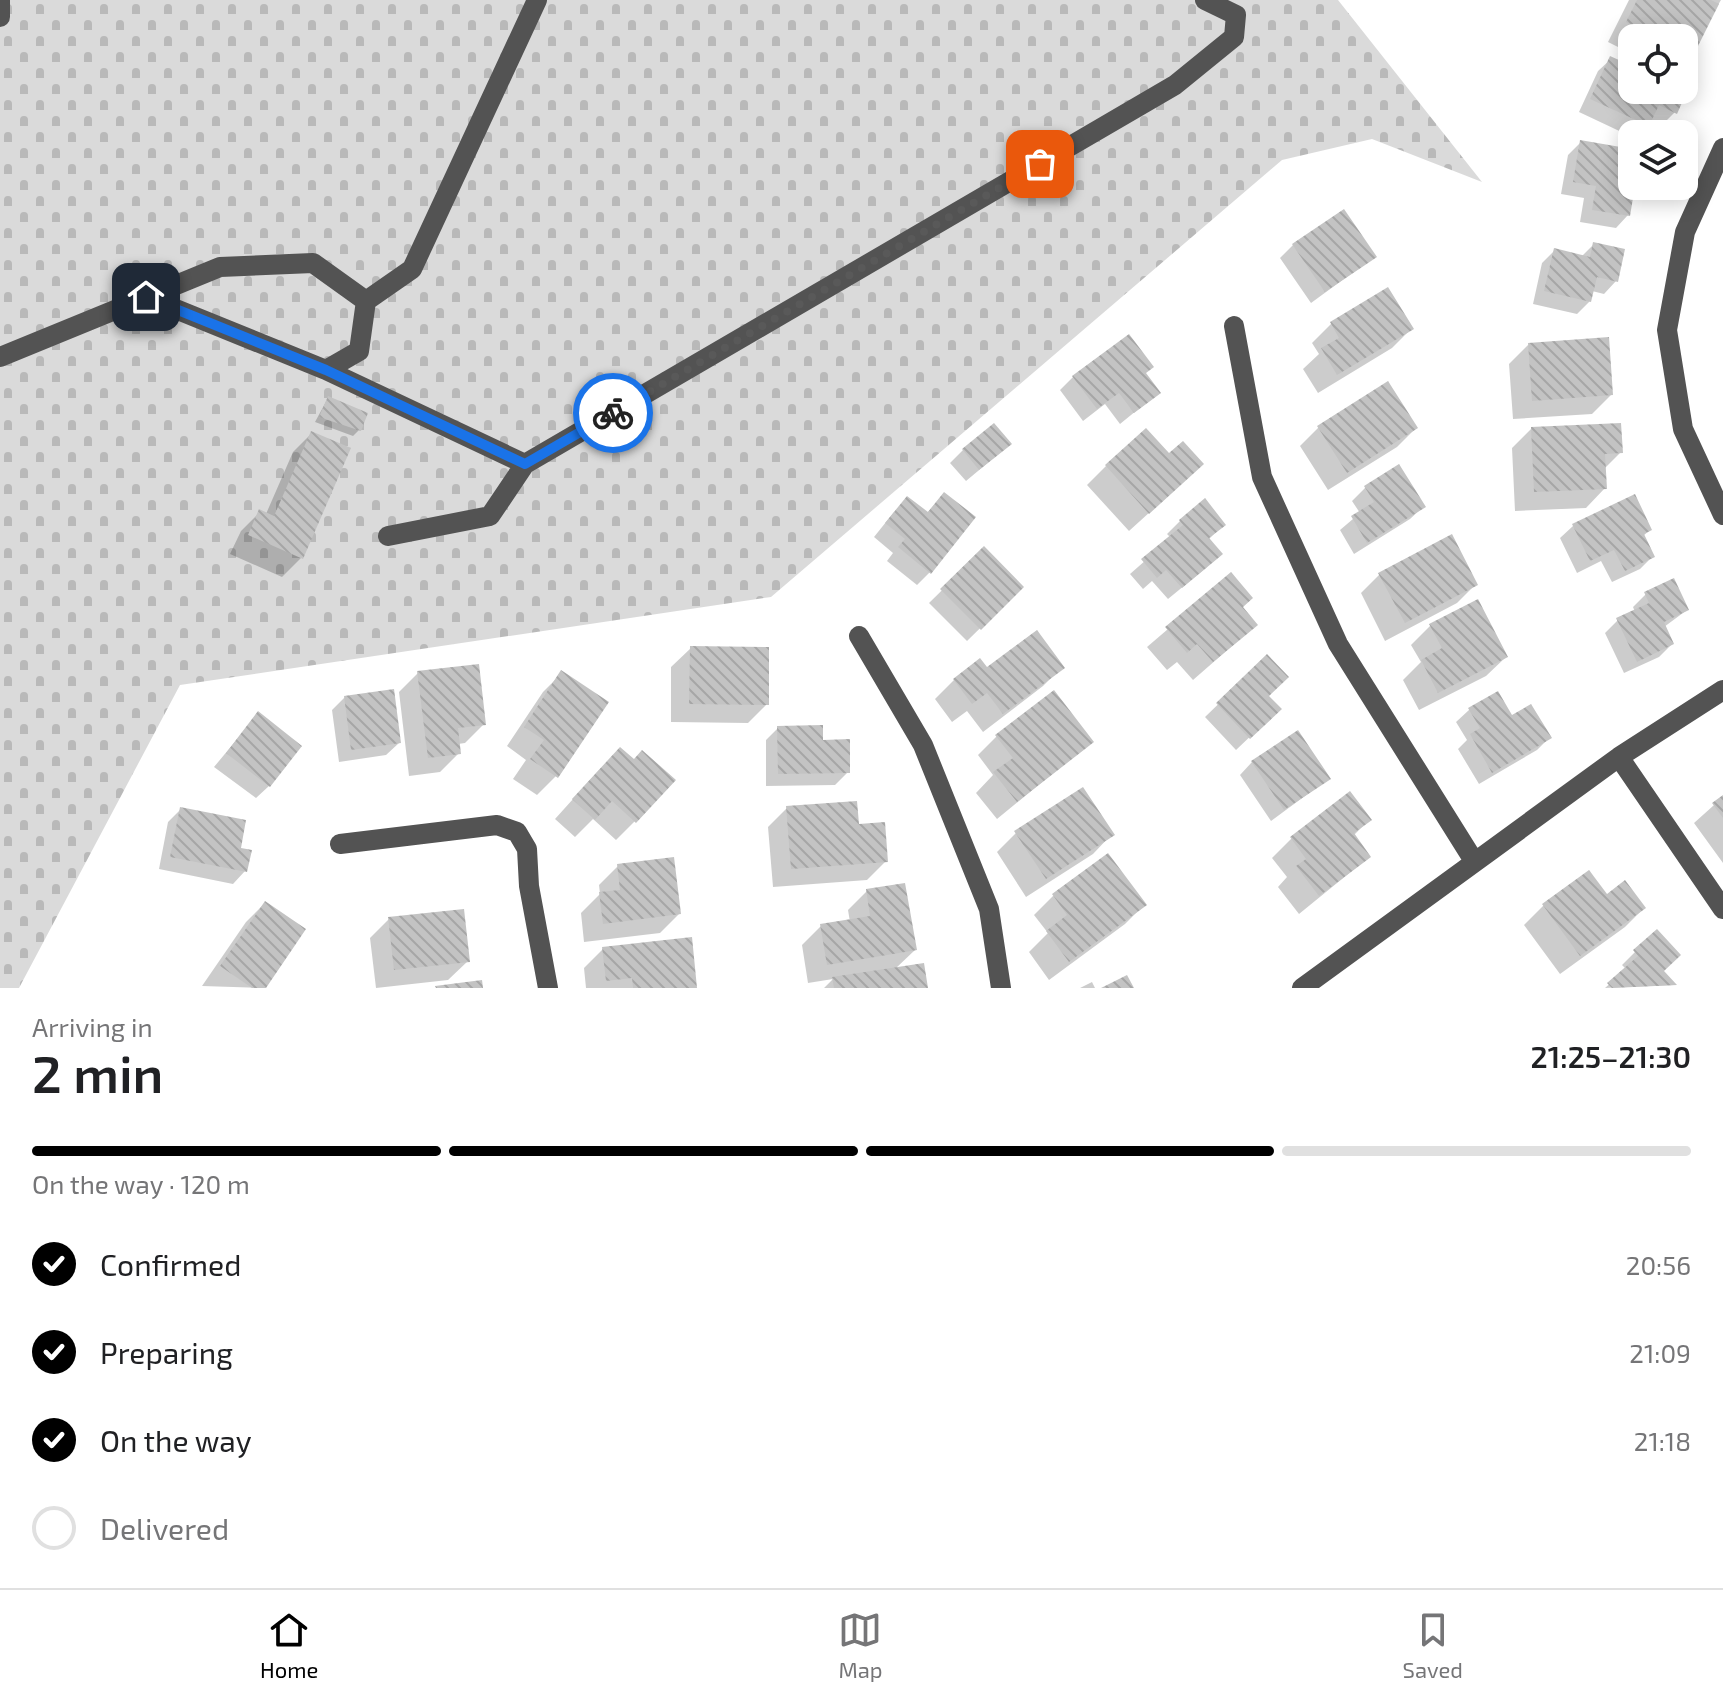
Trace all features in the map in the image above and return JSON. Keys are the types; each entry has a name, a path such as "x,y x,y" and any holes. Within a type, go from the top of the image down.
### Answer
{"street":[{"path":"0,0 0,17"},
{"path":"326,370 359,351 366,301 412,269 537,0"},
{"path":"388,536 490,516 525,464 1175,85 1234,37 1236,15 1205,0"},
{"path":"1723,148 1685,232 1667,330 1683,429 1723,515"},
{"path":"0,357 220,267 313,263 366,301"},
{"path":"146,297 326,370 525,464"},
{"path":"1234,326 1262,477 1338,644 1474,861"},
{"path":"859,636 923,745 989,909 1001,988"},
{"path":"1302,988 1619,757 1723,690"},
{"path":"1619,757 1723,909"},
{"path":"340,844 497,825 517,832 527,849 529,886 548,988"}],"green space":[{"path":"0,0 1338,0 1482,182 1372,139 1282,160 771,597 180,685 19,988 0,988"}],"building":[{"path":"1637,0 1711,0 1719,4 1698,46 1698,24 1626,22"},
{"path":"1610,56 1618,60 1618,104 1681,104 1677,114 1659,105 1652,120 1636,120 1590,99"},
{"path":"1580,140 1618,147 1618,200 1633,200 1630,216 1592,210 1596,186 1573,182"},
{"path":"1344,209 1377,257 1325,292 1292,244"},
{"path":"1593,242 1625,249 1618,282 1597,277 1591,302 1544,291 1554,248 1590,257"},
{"path":"1388,287 1414,329 1337,375 1321,348 1339,338 1330,322"},
{"path":"1129,334 1154,367 1146,373 1161,393 1134,413 1119,393 1097,409 1072,376"},
{"path":"1609,337 1613,395 1532,401 1528,343"},
{"path":"1388,381 1418,428 1347,473 1317,426"},
{"path":"328,396 368,413 361,431 319,417"},
{"path":"994,423 1012,444 979,470 962,449"},
{"path":"1621,423 1623,453 1605,454 1607,489 1534,492 1531,427"},
{"path":"1146,428 1169,453 1183,441 1204,464 1149,514 1105,465"},
{"path":"311,431 351,448 303,559 248,535 259,509 274,516"},
{"path":"1399,464 1426,507 1367,543 1351,516 1374,502 1364,486"},
{"path":"944,492 976,517 931,574 898,547 905,539 885,523 907,496 928,512"},
{"path":"1635,494 1652,530 1644,534 1655,557 1625,571 1614,550 1590,561 1572,524"},
{"path":"1205,498 1226,525 1209,538 1223,554 1182,588 1166,570 1157,578 1141,559 1183,525 1179,520"},
{"path":"1452,534 1478,585 1405,623 1378,573"},
{"path":"984,546 1024,587 981,630 940,589"},
{"path":"1231,572 1253,598 1243,607 1258,625 1213,662 1197,644 1187,653 1165,627"},
{"path":"1674,578 1689,610 1664,622 1674,644 1637,662 1616,618 1649,603 1644,592"},
{"path":"1478,599 1508,657 1438,693 1421,660 1442,648 1429,624"},
{"path":"1037,630 1065,668 1003,714 987,693 972,704 953,679 980,658 987,667"},
{"path":"690,646 769,647 769,705 689,704"},
{"path":"1267,654 1289,677 1269,696 1282,709 1250,739 1216,703"},
{"path":"479,664 486,725 458,728 461,754 428,758 417,671"},
{"path":"561,670 609,702 558,778 530,759 544,740 524,727"},
{"path":"394,689 401,743 351,750 344,696"},
{"path":"1054,690 1094,742 1017,802 993,772 1013,758 995,735"},
{"path":"1498,691 1512,715 1531,704 1552,738 1492,773 1470,734 1480,728 1468,708"},
{"path":"258,711 302,746 270,787 226,753"},
{"path":"823,725 823,740 850,739 850,773 778,774 777,726"},
{"path":"1298,730 1331,779 1284,810 1251,761"},
{"path":"620,747 634,759 642,750 676,780 636,823 612,801 595,820 572,799"},
{"path":"1083,787 1115,835 1046,879 1014,831"},
{"path":"1350,791 1372,820 1354,833 1371,857 1319,896 1296,866 1306,859 1290,837"},
{"path":"1723,795 1723,818 1712,803"},
{"path":"857,801 859,824 885,822 888,862 791,869 786,806"},
{"path":"180,807 246,820 241,848 252,850 247,872 170,857"},
{"path":"1108,853 1147,905 1069,962 1046,931 1067,915 1052,894"},
{"path":"674,857 681,914 603,924 599,892 620,890 617,864"},
{"path":"1589,870 1607,894 1625,880 1646,908 1580,956 1542,904"},
{"path":"905,883 917,950 827,965 820,924 870,916 866,889"},
{"path":"265,901 306,929 266,988 252,988 220,966"},
{"path":"464,909 470,962 394,970 388,917"},
{"path":"1657,929 1681,955 1664,971 1677,985 1612,988 1607,983 1638,956 1633,950"},
{"path":"692,937 697,988 633,988 632,978 606,981 602,947"},
{"path":"924,963 928,988 834,988 832,977"},
{"path":"1127,975 1134,988 1101,988"},
{"path":"482,980 483,988 435,986"}],"way so far":[{"path":"613,413 1040,164"}],"route":[{"path":"146,297 326,370 525,464 613,413"}]}
